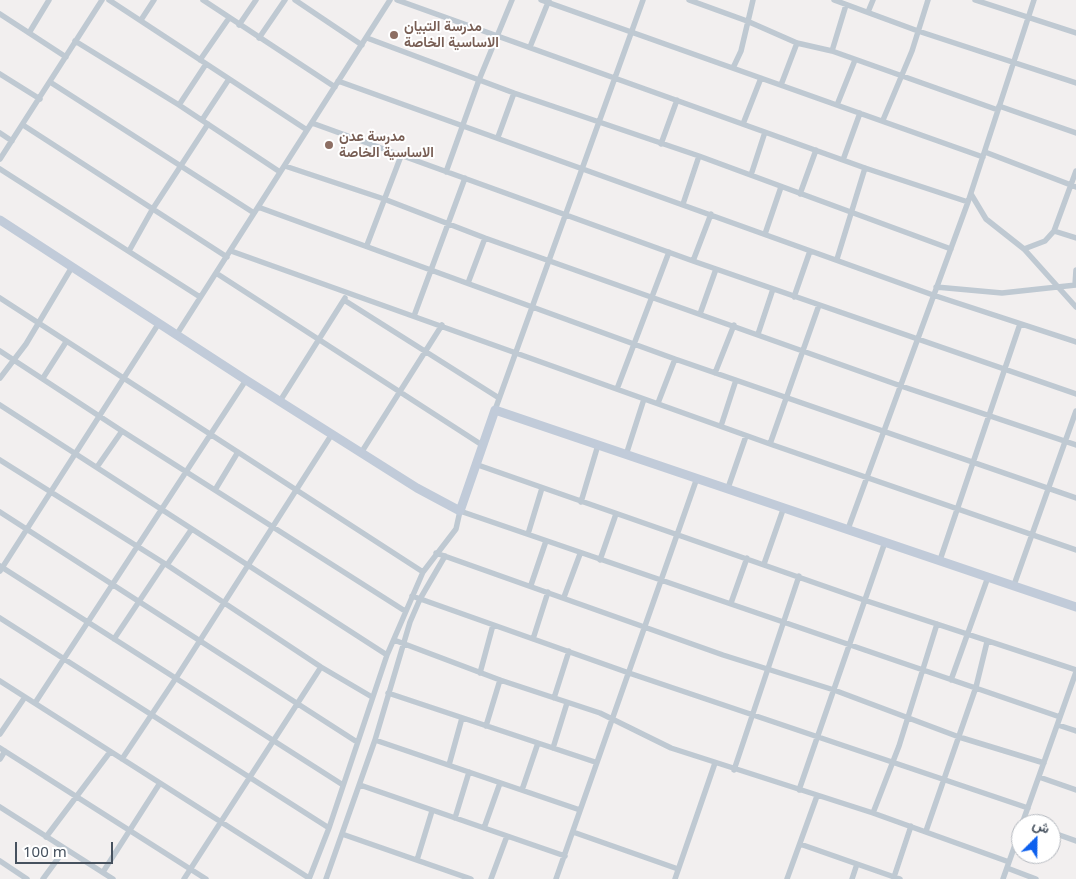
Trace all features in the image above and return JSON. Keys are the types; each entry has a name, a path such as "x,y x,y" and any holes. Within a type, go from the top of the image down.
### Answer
{"main road":[{"path":"0,220 361,453 430,496 460,511 495,410 1076,607"}],"street":[{"path":"29,33 49,0"},
{"path":"0,159 102,0"},
{"path":"109,0 307,130"},
{"path":"141,20 154,0"},
{"path":"203,0 259,38 337,84 581,167 933,295 1076,342"},
{"path":"239,25 256,0"},
{"path":"259,38 285,0"},
{"path":"295,0 362,45"},
{"path":"176,334 390,0"},
{"path":"397,0 865,168 968,202"},
{"path":"446,172 479,80 512,0"},
{"path":"541,0 549,1 837,105 1073,186"},
{"path":"495,410 581,167 599,123 643,0"},
{"path":"689,0 797,42 832,51 902,77 1076,133"},
{"path":"733,68 741,51 753,0"},
{"path":"834,0 1013,64 1076,83"},
{"path":"868,12 873,0"},
{"path":"883,120 902,77 928,0"},
{"path":"975,0 1076,33"},
{"path":"848,529 933,295 952,249 1034,0"},
{"path":"530,48 549,1"},
{"path":"832,51 846,5"},
{"path":"0,14 66,57"},
{"path":"179,105 229,18"},
{"path":"367,38 514,93 699,156 852,214 952,249"},
{"path":"75,41 179,105 280,172"},
{"path":"781,85 797,42"},
{"path":"837,105 855,60"},
{"path":"0,74 40,99"},
{"path":"743,124 761,78"},
{"path":"202,120 229,79"},
{"path":"50,82 179,167 256,210 367,245 675,359 884,431 972,464 1076,498"},
{"path":"498,138 514,93"},
{"path":"661,144 677,100"},
{"path":"843,160 860,113"},
{"path":"129,252 152,210 208,124"},
{"path":"312,124 794,297 1076,394"},
{"path":"23,125 152,210 229,254 414,316 746,436 1076,550"},
{"path":"750,175 765,132"},
{"path":"0,133 12,141"},
{"path":"800,194 816,150"},
{"path":"367,245 400,156"},
{"path":"683,204 699,156"},
{"path":"285,166 384,199 485,238 650,297 1076,446"},
{"path":"837,260 865,168"},
{"path":"0,169 200,297"},
{"path":"1024,249 1044,242 1054,231 1073,186 1076,171"},
{"path":"414,316 465,178"},
{"path":"765,234 781,187"},
{"path":"971,194 986,219 1024,249 1076,307"},
{"path":"693,261 711,214"},
{"path":"1054,231 1076,238"},
{"path":"468,283 485,238"},
{"path":"794,297 810,251"},
{"path":"617,389 650,297 669,252"},
{"path":"0,378 38,323 72,267"},
{"path":"700,314 716,269"},
{"path":"936,287 1002,293 1075,285 1076,270"},
{"path":"216,273 398,393 482,445"},
{"path":"758,334 773,289"},
{"path":"280,401 348,294"},
{"path":"0,298 423,572"},
{"path":"344,300 499,398"},
{"path":"770,444 819,305"},
{"path":"159,323 1,568 343,785"},
{"path":"940,560 1020,324"},
{"path":"715,373 734,325"},
{"path":"361,453 442,326"},
{"path":"43,378 66,342"},
{"path":"0,351 406,612"},
{"path":"658,404 675,359"},
{"path":"35,703 246,380"},
{"path":"720,426 736,380"},
{"path":"626,454 644,399"},
{"path":"0,405 387,655"},
{"path":"1014,585 1076,411"},
{"path":"97,467 122,431"},
{"path":"122,759 152,716 332,434"},
{"path":"728,488 746,436"},
{"path":"581,502 598,445"},
{"path":"215,490 238,452"},
{"path":"0,460 372,698"},
{"path":"475,464 864,600 1076,671 1026,814"},
{"path":"556,879 595,762 629,673 697,478"},
{"path":"528,534 542,488"},
{"path":"764,564 784,507"},
{"path":"0,681 309,878 329,828 387,655 423,572 456,528 460,511 580,554 731,603 782,623 976,687 1060,717"},
{"path":"0,512 358,742"},
{"path":"600,560 616,514"},
{"path":"114,638 191,530"},
{"path":"531,586 546,541"},
{"path":"799,790 848,644 885,542"},
{"path":"436,553 767,669 834,690 906,718 1044,763"},
{"path":"564,597 580,554"},
{"path":"326,879 375,740 403,644 420,599 445,556"},
{"path":"731,603 747,558"},
{"path":"734,770 799,576"},
{"path":"951,680 988,577"},
{"path":"533,639 548,592"},
{"path":"412,596 629,673 893,762 943,781 1028,808"},
{"path":"0,618 329,828"},
{"path":"873,813 893,762 921,669 937,624"},
{"path":"480,673 493,625"},
{"path":"394,640 480,673 611,718 660,744 734,770 873,813 1009,862"},
{"path":"926,831 976,687 987,642"},
{"path":"554,698 569,651"},
{"path":"184,879 321,667"},
{"path":"486,726 500,680"},
{"path":"388,693 595,762"},
{"path":"0,734 25,697"},
{"path":"553,748 568,703"},
{"path":"449,765 462,718"},
{"path":"1058,725 1076,731"},
{"path":"375,740 580,810"},
{"path":"522,790 538,743"},
{"path":"0,759 3,749 206,879"},
{"path":"46,837 110,752"},
{"path":"675,879 715,763"},
{"path":"455,818 469,772"},
{"path":"1040,776 1076,790"},
{"path":"103,872 160,783"},
{"path":"484,828 500,783"},
{"path":"360,785 565,856"},
{"path":"787,879 817,796"},
{"path":"0,807 114,879"},
{"path":"417,860 432,811"},
{"path":"800,844 897,878 911,826"},
{"path":"572,832 678,869"},
{"path":"342,834 471,879"},
{"path":"491,879 507,836"},
{"path":"1061,836 1076,841"},
{"path":"43,879 65,849"},
{"path":"1003,879 1011,857"},
{"path":"0,861 27,879"},
{"path":"852,879 857,864"},
{"path":"1007,868 1036,879"},
{"path":"448,879 451,872"}],"place":[{"name":"مدرسة التبيان الاساسية الخاصة","path":"394,35"},
{"name":"مدرسة عدن الاساسية الخاصة","path":"329,145"}]}
